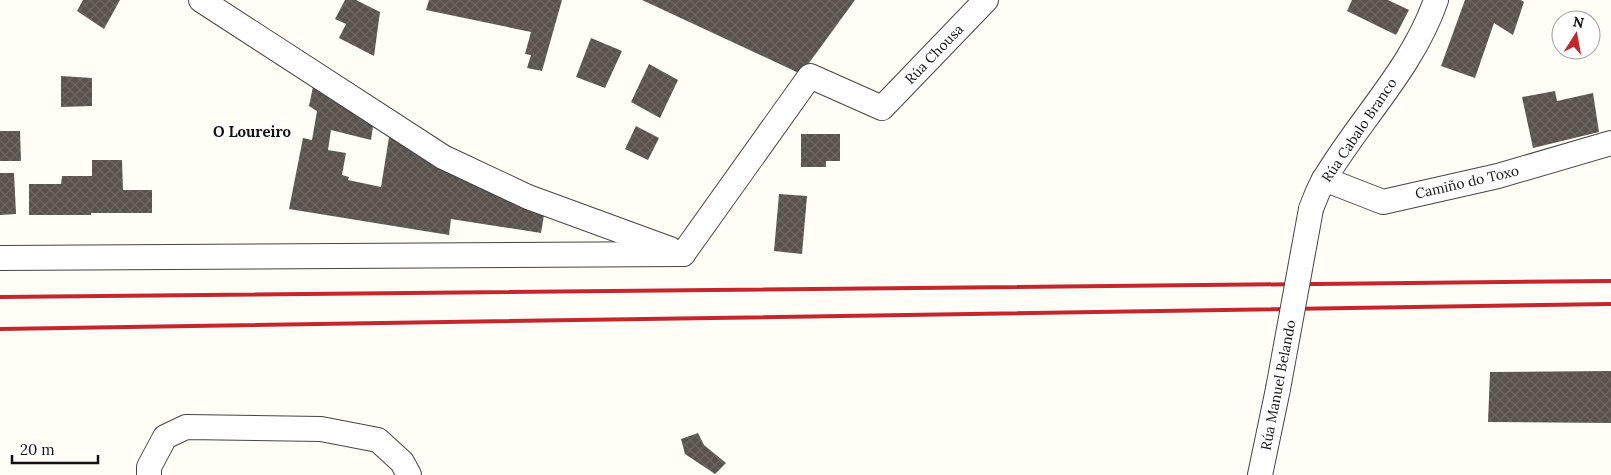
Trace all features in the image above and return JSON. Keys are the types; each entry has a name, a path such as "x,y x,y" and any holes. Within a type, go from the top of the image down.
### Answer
{"street":[{"path":"201,0 443,156 528,197 683,254"},
{"name":"Rúa Chousa","path":"683,254 810,76 882,108 986,0"},
{"name":"Rúa Cabalo Branco","path":"1295,296 1311,209 1324,179 1412,52 1436,0"},
{"name":"Camiño do Toxo","path":"1324,179 1383,202 1498,176 1611,143"},
{"path":"0,258 683,254"},
{"name":"Rúa Manuel Belando","path":"1260,475 1295,296"},
{"path":"149,475 149,467 166,438 186,427 321,429 378,440 402,462 409,475"}],"building":[{"path":"83,0 120,0 104,29 77,11"},
{"path":"345,0 356,0 380,12 374,56 339,38 346,24 335,19"},
{"path":"429,0 562,0 542,71 527,68 531,55 525,54 531,32 426,10"},
{"path":"642,0 855,0 801,74"},
{"path":"1352,0 1388,0 1409,10 1396,35 1347,11"},
{"path":"1465,0 1521,0 1524,2 1513,35 1494,23 1475,78 1441,66"},
{"path":"591,38 622,51 605,88 576,77"},
{"path":"649,64 678,80 660,118 631,102"},
{"path":"61,76 92,78 92,106 61,107"},
{"path":"314,82 374,120 371,140 331,130 328,150 346,153 342,175 349,177 348,180 381,187 390,131 545,209 541,233 451,219 449,235 289,209 303,138 312,140 317,111 309,106"},
{"path":"1555,91 1557,101 1593,93 1599,132 1533,148 1522,97"},
{"path":"636,126 659,138 648,160 625,149"},
{"path":"0,131 20,131 21,161 0,161"},
{"path":"801,134 840,134 840,161 826,161 826,167 801,167"},
{"path":"92,160 122,160 123,190 152,190 152,213 29,215 29,184 61,184 62,176 92,176"},
{"path":"0,173 14,173 16,214 0,215"},
{"path":"779,194 807,196 802,254 774,251"},
{"path":"1611,371 1611,423 1488,422 1490,372"},
{"path":"698,433 704,445 726,463 715,474 685,454 681,439"}],"railway":[{"path":"0,297 1611,281"},
{"path":"0,329 1611,304"}],"district":[{"name":"O Loureiro","path":"252,131"}]}
